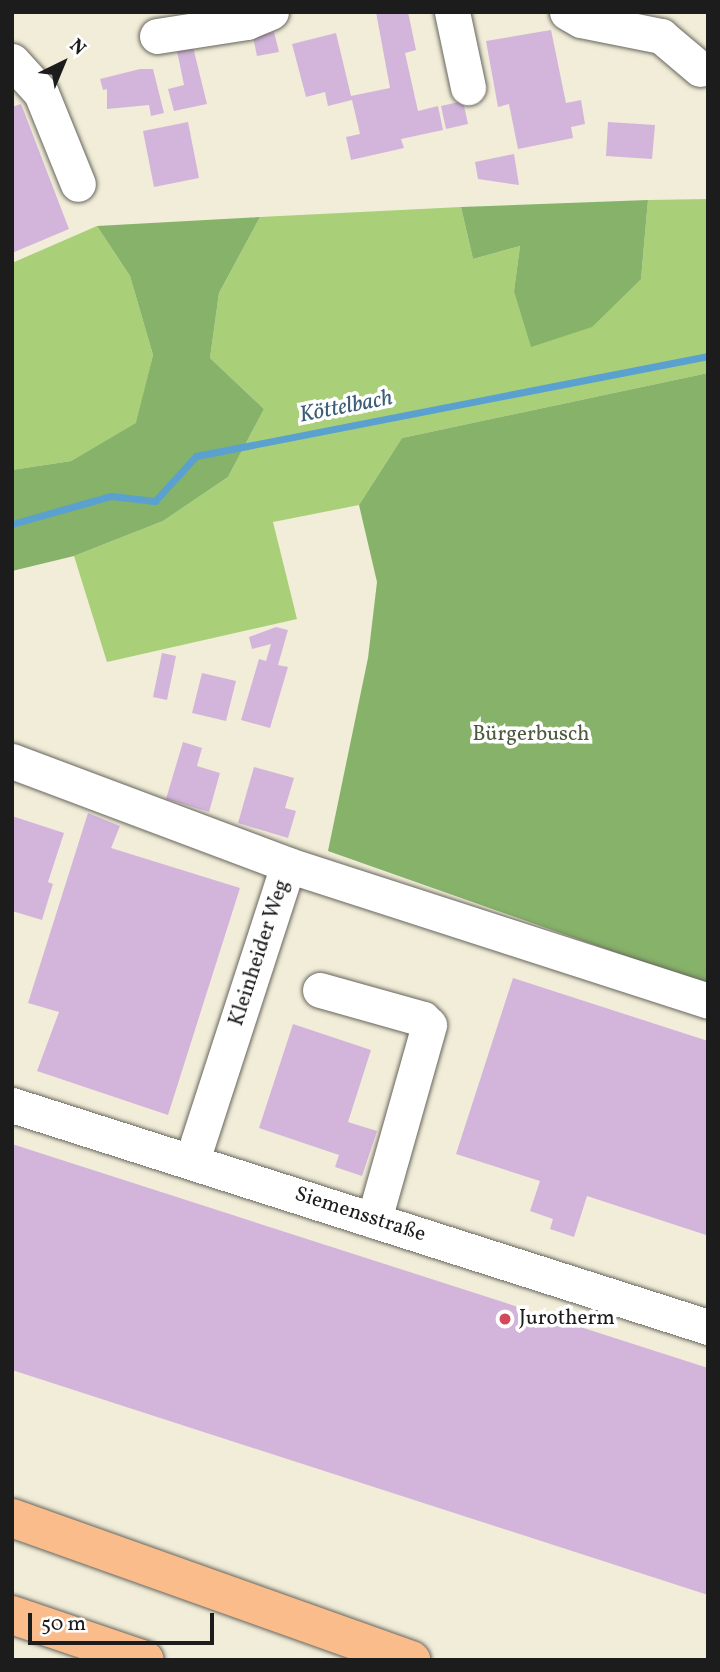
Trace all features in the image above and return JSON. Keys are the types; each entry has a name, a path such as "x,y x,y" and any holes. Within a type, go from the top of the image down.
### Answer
{"highway":[{"path":"12,1518 411,1660"},
{"path":"12,1615 145,1660"}],"street":[{"path":"452,12 468,87"},
{"path":"567,12 581,20 661,36 700,69"},
{"path":"157,36 259,17"},
{"path":"12,61 41,93 78,184"},
{"name":"Kleinheider Weg","path":"12,761 288,865 192,1161"},
{"path":"288,865 708,1001"},
{"path":"320,990 423,1019 429,1025 374,1220"},
{"name":"Siemensstraße","path":"12,1105 708,1327"}],"green space":[{"path":"708,199 708,373 402,438 359,505 273,522 297,619 107,662 74,556 163,521 228,477 264,409 210,358 219,293 260,217 461,207 473,259 520,246 514,291 641,279 648,200"},
{"path":"648,200 641,279 592,327 531,347 514,291 520,246 473,259 461,207"},
{"path":"260,217 219,293 210,358 264,409 228,477 163,521 74,556 12,571 12,470 71,461 136,423 153,355 130,276 97,226"},
{"path":"97,226 130,276 153,355 137,423 71,461 12,470 12,263"},
{"name":"Bürgerbusch","path":"708,373 708,985 328,851 368,658 377,582 359,505 402,438"}],"building":[{"path":"376,12 408,12 416,50 405,53 418,111 438,106 443,130 401,139 404,148 351,160 346,137 360,134 352,100 328,106 325,92 306,97 292,44 336,33 351,96 390,88"},
{"path":"551,30 566,103 581,100 585,124 571,127 573,138 518,149 509,104 498,107 486,41"},
{"path":"274,32 279,52 257,56 253,37"},
{"path":"193,47 207,104 174,111 168,89 184,85 177,51"},
{"path":"140,69 153,69 164,113 151,116 149,105 107,109 107,89 103,90 100,79"},
{"path":"463,101 468,124 446,129 441,106"},
{"path":"21,104 69,229 12,253 12,107"},
{"path":"188,122 199,178 154,187 143,131"},
{"path":"608,122 655,125 652,159 606,156"},
{"path":"514,154 519,185 478,179 475,162"},
{"path":"276,627 288,630 278,665 288,667 270,728 241,720 259,659 266,661 271,644 252,649 249,637"},
{"path":"162,653 176,656 167,700 153,697"},
{"path":"202,673 236,681 226,721 192,713"},
{"path":"183,742 202,748 197,766 220,773 209,812 166,799"},
{"path":"254,767 294,778 285,808 296,811 288,838 238,823"},
{"path":"88,813 120,826 111,848 240,888 168,1115 37,1071 59,1012 28,1003"},
{"path":"12,816 64,833 48,882 53,884 42,920 12,911"},
{"path":"513,978 708,1041 706,1235 587,1196 574,1237 550,1229 553,1219 530,1211 540,1181 456,1154"},
{"path":"293,1024 371,1050 348,1122 377,1131 362,1176 335,1167 339,1155 259,1128"},
{"path":"12,1144 708,1368 708,1595 12,1370"}],"waterway":[{"name":"Köttelbach","path":"12,524 111,496 155,501 196,456 708,356"}],"place":[{"name":"Jurotherm","path":"505,1319"}]}
